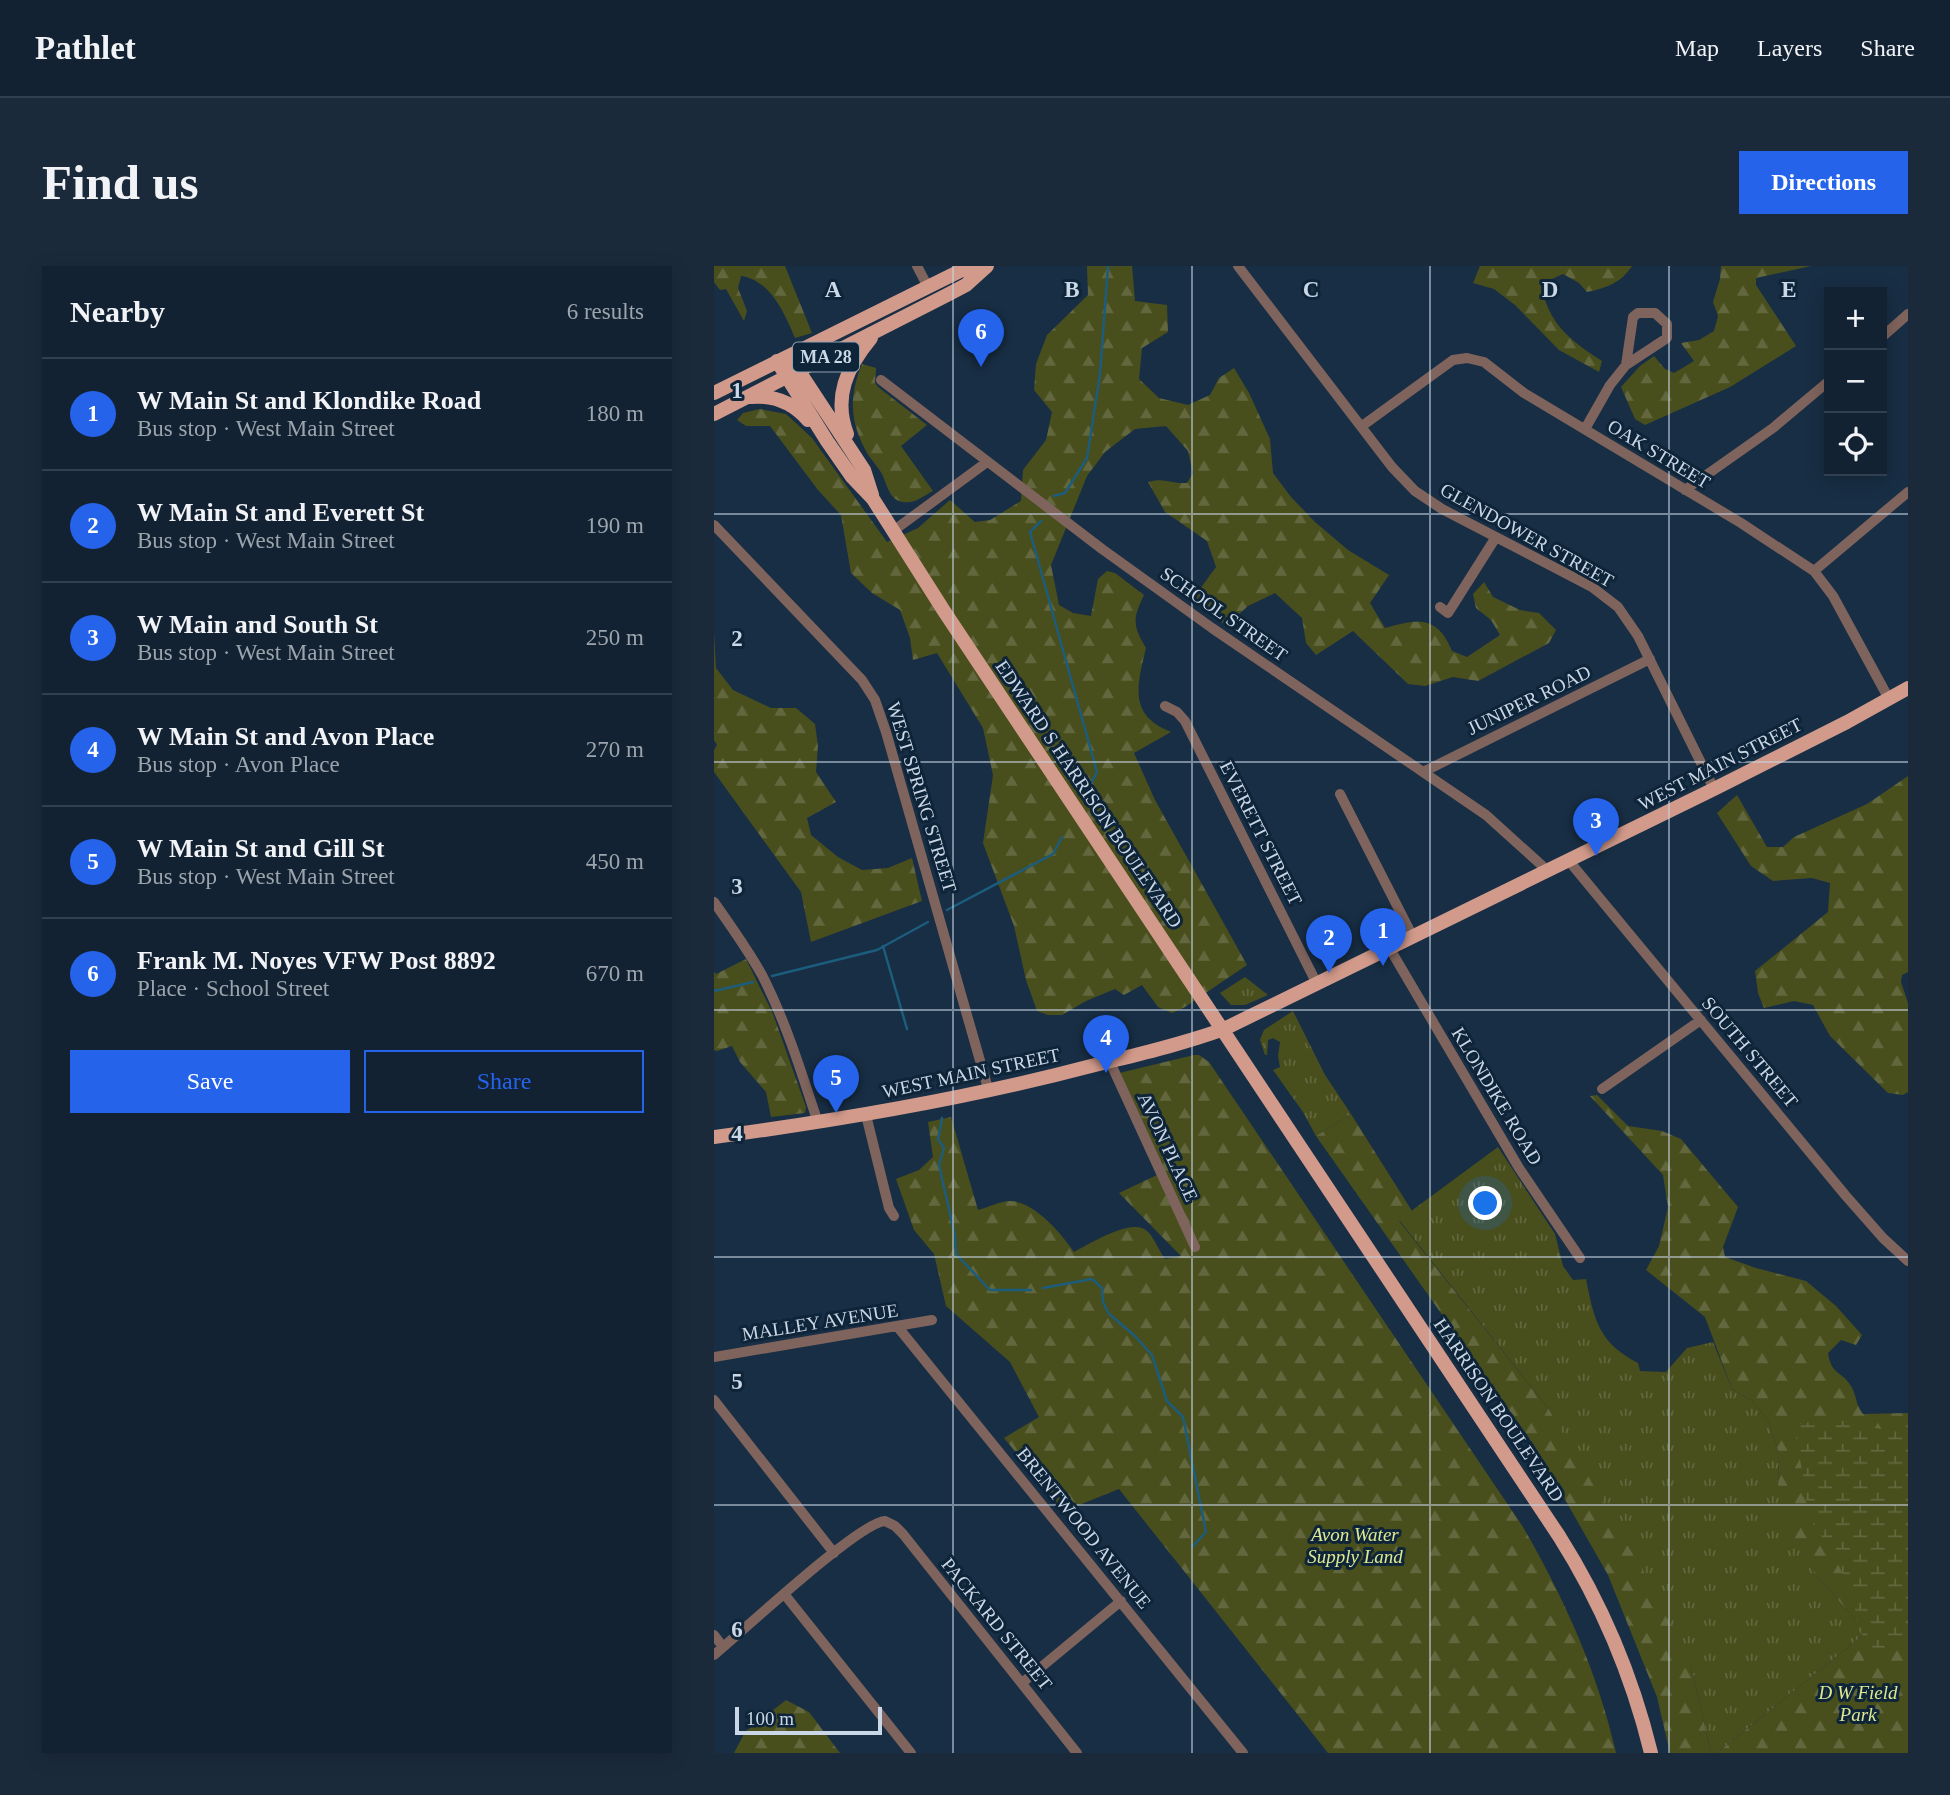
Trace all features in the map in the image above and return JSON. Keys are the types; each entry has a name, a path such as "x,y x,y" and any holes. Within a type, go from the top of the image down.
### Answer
{"main road":[{"name":"MA 28","path":"714,393 960,271 980,266"},
{"name":"MA 28","path":"714,414 966,285 986,266"},
{"path":"864,470 845,427 841,400 849,366 875,333"},
{"name":"EDWARD S HARRISON BOULEVARD","path":"784,358 827,441 852,477 873,499 959,633 1276,1108"},
{"name":"EDWARD S HARRISON BOULEVARD","path":"791,374 864,470 873,499"},
{"path":"743,398 765,397 782,401 803,415 827,441"},
{"name":"WEST MAIN STREET","path":"714,1137 818,1123 989,1092 1152,1051 1224,1029 1714,789 1908,688"},
{"name":"HARRISON BOULEVARD","path":"1276,1108 1577,1564 1620,1653 1634,1689 1651,1753"}],"street":[{"path":"917,266 928,287"},
{"name":"GLENDOWER STREET","path":"1238,266 1392,467 1415,491 1442,509 1592,587 1606,597 1628,621 1650,659 1714,789"},
{"path":"1585,429 1610,385 1626,365 1667,338 1667,324 1655,313 1638,313 1633,317 1626,365"},
{"path":"1887,333 1908,314"},
{"name":"OAK STREET","path":"1362,426 1452,360 1467,358 1484,362 1524,393 1814,570 1833,596 1889,699"},
{"name":"SCHOOL STREET","path":"881,380 1029,495 1212,628 1502,827 1548,871"},
{"path":"1685,490 1773,428 1824,385"},
{"path":"893,531 987,462"},
{"path":"1814,570 1908,492"},
{"name":"WEST SPRING STREET","path":"714,525 848,663 875,699 989,1092"},
{"path":"1440,607 1448,613 1496,537"},
{"name":"JUNIPER ROAD","path":"1423,772 1650,659"},
{"name":"EVERETT STREET","path":"1165,706 1177,712 1185,721 1317,984"},
{"path":"1340,794 1413,937"},
{"name":"SOUTH STREET","path":"1569,861 1853,1203 1908,1262"},
{"path":"714,902 763,977 792,1046 818,1123"},
{"name":"KLONDIKE ROAD","path":"1390,948 1519,1168 1580,1258"},
{"path":"1602,1088 1700,1020"},
{"name":"AVON PLACE","path":"1110,1062 1195,1247"},
{"path":"866,1115 889,1208 894,1216"},
{"name":"MALLEY AVENUE","path":"714,1357 932,1320"},
{"name":"BRENTWOOD AVENUE","path":"897,1326 1243,1753"},
{"path":"714,1400 834,1553 714,1655"},
{"name":"PACKARD STREET","path":"834,1553 869,1527 885,1521 895,1526 1077,1753"},
{"path":"785,1595 911,1753"},
{"path":"1022,1683 1121,1601"},
{"path":"714,1635 723,1647"}],"green space":[{"path":"714,266 785,266 812,333 795,338 775,299 760,284 741,276 738,288 747,311 744,321 726,289 720,290 714,282"},
{"path":"1087,266 1132,266 1135,301 1167,305 1168,332 1142,348 1139,379 1159,398 1188,405 1210,395 1219,378 1234,368 1270,439 1273,473 1315,522 1348,550 1389,575 1370,603 1385,628 1407,623 1425,623 1440,631 1452,651 1467,657 1500,635 1491,620 1476,608 1473,594 1484,582 1493,597 1520,610 1539,613 1556,630 1549,643 1478,681 1453,677 1425,686 1408,684 1353,631 1316,655 1306,643 1302,618 1275,593 1248,606 1226,626 1194,597 1216,567 1207,541 1165,512 1148,482 1159,480 1187,483 1193,473 1188,451 1166,426 1135,429 1105,452 1087,476 1051,565 1059,605 1073,613 1091,616 1098,579 1107,571 1115,573 1144,595 1136,622 1146,648 1140,675 1139,698 1148,717 1171,732 1134,753 1155,800 1247,965 1172,1013 1158,1007 1142,985 1124,995 1115,989 1062,1015 1048,1015 1037,1011 1026,980 1014,926 983,843 993,775 983,728 937,653 913,660 910,638 900,610 872,593 851,573 841,515 818,490 770,426 746,426 737,420 743,413 760,409 786,414 812,438 887,542 918,528 950,500 975,522 990,520 1021,501 1023,470 1046,440 1052,412 1034,390 1036,364 1047,335 1088,295"},
{"path":"1480,266 1632,266 1623,277 1612,284 1587,292 1579,283 1563,274 1541,284 1549,310 1562,329 1602,361 1599,372 1559,350 1515,305 1494,289 1473,283"},
{"path":"1721,266 1811,266 1756,278 1756,285 1796,346 1730,387 1645,425 1635,419 1621,387 1640,366 1654,356 1665,369 1674,373 1694,361 1681,343 1699,340 1714,331 1718,316 1713,302"},
{"path":"862,364 876,368 875,383 878,387 927,425 901,446 933,491 915,501 898,501 892,495 858,433 853,400"},
{"path":"714,633 716,668 733,690 771,708 796,708 815,724 818,746 816,772 836,802 807,818 811,835 838,857 862,870 888,868 912,858 922,901 811,942 801,892 714,772 714,750 717,745 714,740"},
{"path":"1908,776 1908,972 1902,975 1901,982 1908,1003 1908,1092 1903,1095 1888,1093 1830,1036 1813,1005 1794,1001 1764,1008 1758,993 1755,971 1828,912 1830,883 1812,878 1773,881 1751,866 1717,813 1737,795 1767,847 1783,847 1794,837 1867,804"},
{"path":"746,959 773,1014 806,1107 805,1113 771,1117 766,1092 740,1062 732,1046 714,1050 714,972 716,974"},
{"path":"1245,977 1268,995 1245,1005 1231,1005 1220,993"},
{"path":"1293,1011 1325,1075 1351,1114 1316,1136 1303,1112 1273,1070 1280,1067 1280,1042 1273,1038 1268,1040 1265,1055 1260,1040 1264,1030"},
{"name":"Avon Water Supply Land","path":"1199,1055 1209,1062 1523,1527 1578,1637 1600,1694 1616,1753 1328,1753 1119,1489 1064,1511 1004,1438 1039,1417 1010,1362 946,1306 934,1254 914,1230 896,1179 919,1170 933,1157 928,1122 951,1117 978,1210 1002,1202 1019,1202 1038,1212 1074,1252 1111,1233 1132,1227 1147,1231 1165,1259 1181,1256 1119,1193 1157,1175 1111,1075"},
{"name":"D W Field Park","path":"1597,1095 1628,1126 1662,1131 1681,1139 1738,1207 1723,1247 1725,1257 1806,1281 1836,1306 1862,1335 1856,1345 1841,1340 1828,1353 1834,1369 1851,1386 1863,1414 1908,1413 1908,1753 1717,1753 1867,1632 1819,1579 1794,1537 1778,1488 1779,1454 1768,1420 1752,1401 1732,1389 1705,1317 1646,1270 1659,1246 1668,1207 1663,1175 1590,1096"},
{"path":"1351,1114 1412,1211 1399,1221 1548,1408 1638,1561 1691,1666 1711,1753 1670,1753 1657,1697 1608,1575 1534,1445 1316,1136"},
{"path":"1498,1147 1555,1234 1563,1266 1573,1280 1586,1279 1600,1329 1615,1347 1638,1363 1640,1371 1666,1372 1687,1348 1713,1342 1732,1389 1752,1401 1768,1420 1779,1454 1778,1488 1819,1579 1867,1632 1717,1753 1711,1753 1691,1666 1548,1408 1399,1220"},
{"path":"1840,1420 1890,1431 1908,1424 1908,1640 1892,1648 1874,1649 1858,1630 1853,1595 1832,1552 1808,1516 1794,1428 1802,1423"},
{"path":"786,1700 809,1712 840,1753 734,1753 745,1732"}],"waterway":[{"path":"1054,496 1065,493 1087,458 1100,374 1108,266"},
{"path":"1041,521 1030,532 1097,772 1087,791"},
{"path":"947,910 1053,854 1062,837"},
{"path":"772,976 877,950 928,922"},
{"path":"883,946 907,1029"},
{"path":"714,991 753,982"},
{"path":"942,1118 938,1139 944,1148 939,1165 955,1236 956,1254 990,1290 1031,1290"},
{"path":"1043,1288 1092,1279 1102,1288 1103,1302 1109,1314 1152,1355 1167,1401 1183,1417 1206,1532 1192,1547"}],"place":[{"name":"Frank M. Noyes VFW Post 8892","path":"981,367"},
{"name":"W Main and South St","path":"1596,856"},
{"name":"W Main St and Klondike Road","path":"1383,966"},
{"name":"W Main St and Everett St","path":"1329,973"},
{"name":"W Main St and Avon Place","path":"1106,1073"},
{"name":"W Main St and Gill St","path":"836,1113"}]}
